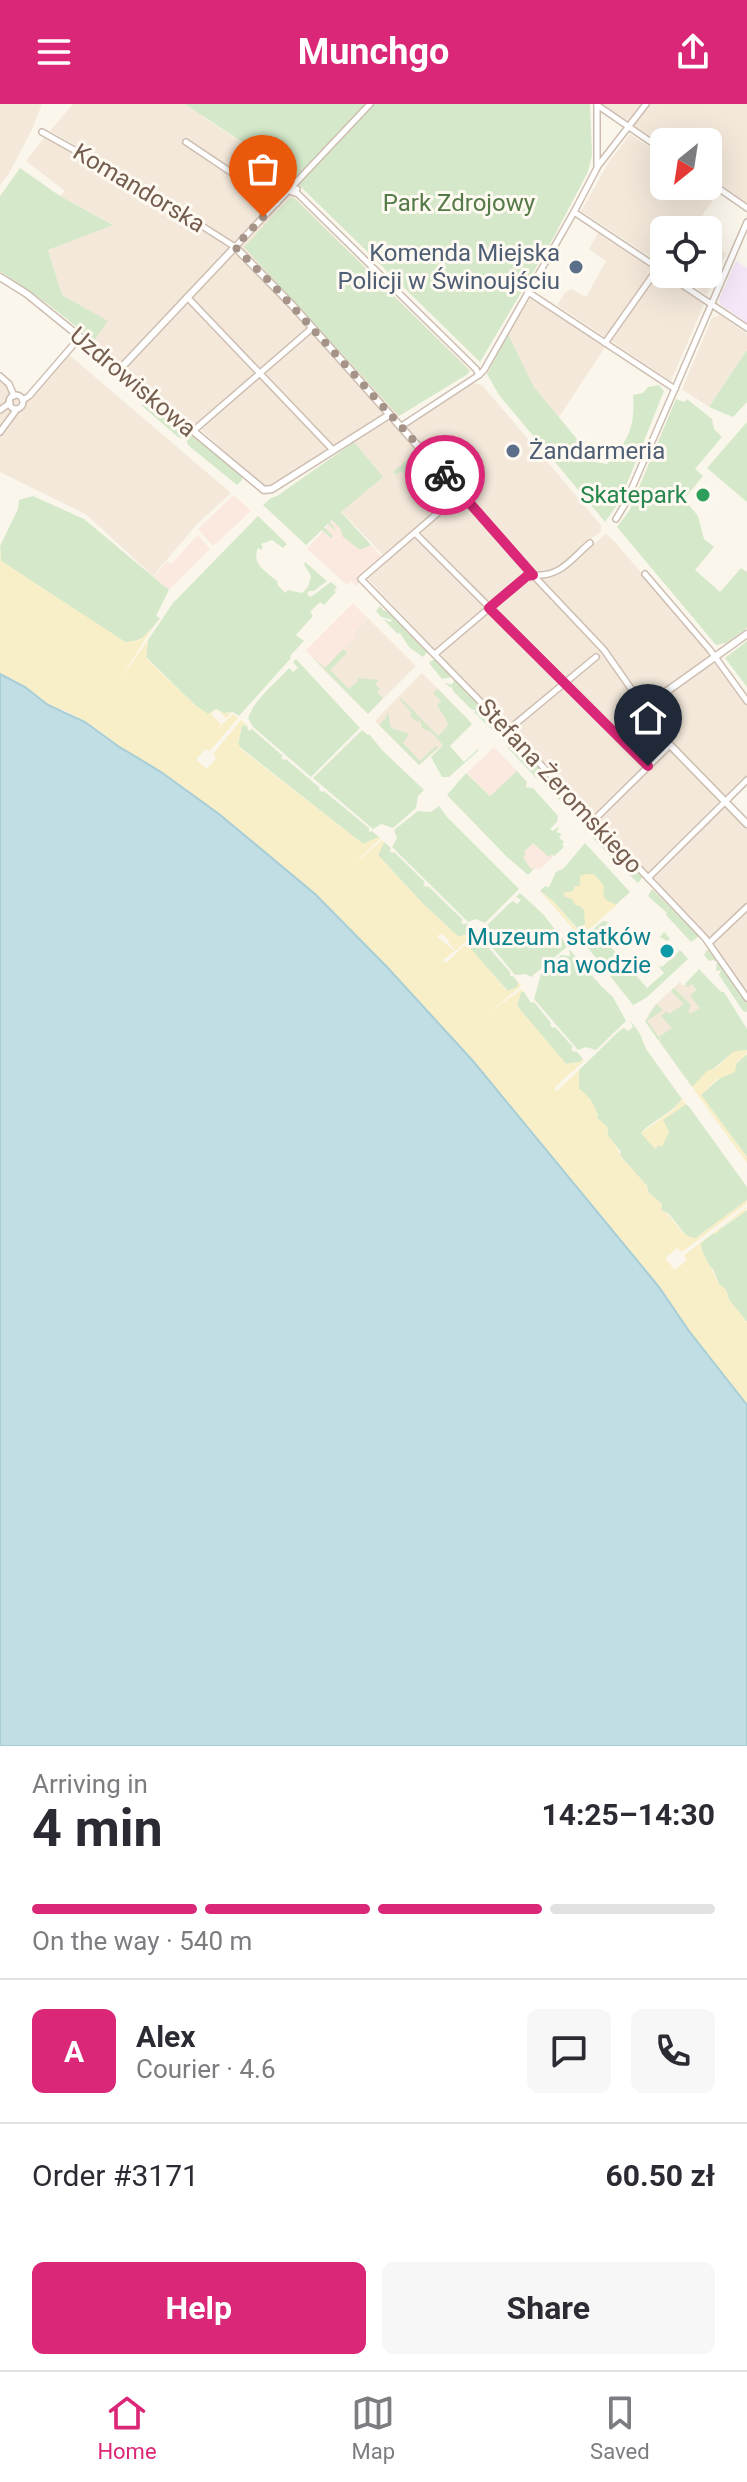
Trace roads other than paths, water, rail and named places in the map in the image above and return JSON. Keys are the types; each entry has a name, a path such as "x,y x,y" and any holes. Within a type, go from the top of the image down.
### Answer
{"street":[{"path":"120,369 370,104"},
{"path":"597,104 650,142"},
{"path":"597,104 597,168"},
{"path":"400,427 479,375 597,168 646,104"},
{"name":"Komandorska","path":"42,132 144,189 235,247"},
{"path":"186,142 277,203"},
{"path":"291,191 479,375"},
{"path":"722,191 747,208"},
{"path":"574,212 650,263"},
{"path":"616,519 747,222"},
{"path":"235,247 604,650 670,745 747,824"},
{"name":"Uzdrowiskowa","path":"0,277 27,294 120,369 264,490 272,489 333,450"},
{"path":"605,343 650,288"},
{"path":"687,288 747,328"},
{"path":"528,292 675,389"},
{"path":"187,297 333,450 389,415"},
{"path":"193,431 311,329"},
{"path":"0,432 23,400 80,337"},
{"path":"0,376 12,387 14,396 0,410"},
{"path":"14,396 23,400"},
{"path":"10,403 17,409"},
{"path":"461,493 415,533 648,766"},
{"name":"Stefana Żeromskiego","path":"415,533 361,579 709,943 747,998"},
{"path":"435,654 527,576 551,575 590,543"},
{"path":"645,574 715,656 747,701"},
{"path":"647,708 747,634"},
{"path":"508,730 596,657"},
{"path":"594,820 670,745"},
{"path":"648,878 747,780"},
{"path":"709,943 747,907"}],"water":[{"path":"0,674 25,687 48,705 85,722 161,772 219,814 315,894 473,1061 659,1287 747,1405 747,1746 0,1746"}],"place":[{"name":"Komenda Miejska Policji w Świnoujściu","path":"576,267"},
{"name":"Żandarmeria","path":"513,451"},
{"name":"Skatepark","path":"703,495"},
{"name":"Muzeum statków na wodzie","path":"667,951"}],"park label":[{"name":"Park Zdrojowy","path":"459,203"}]}
